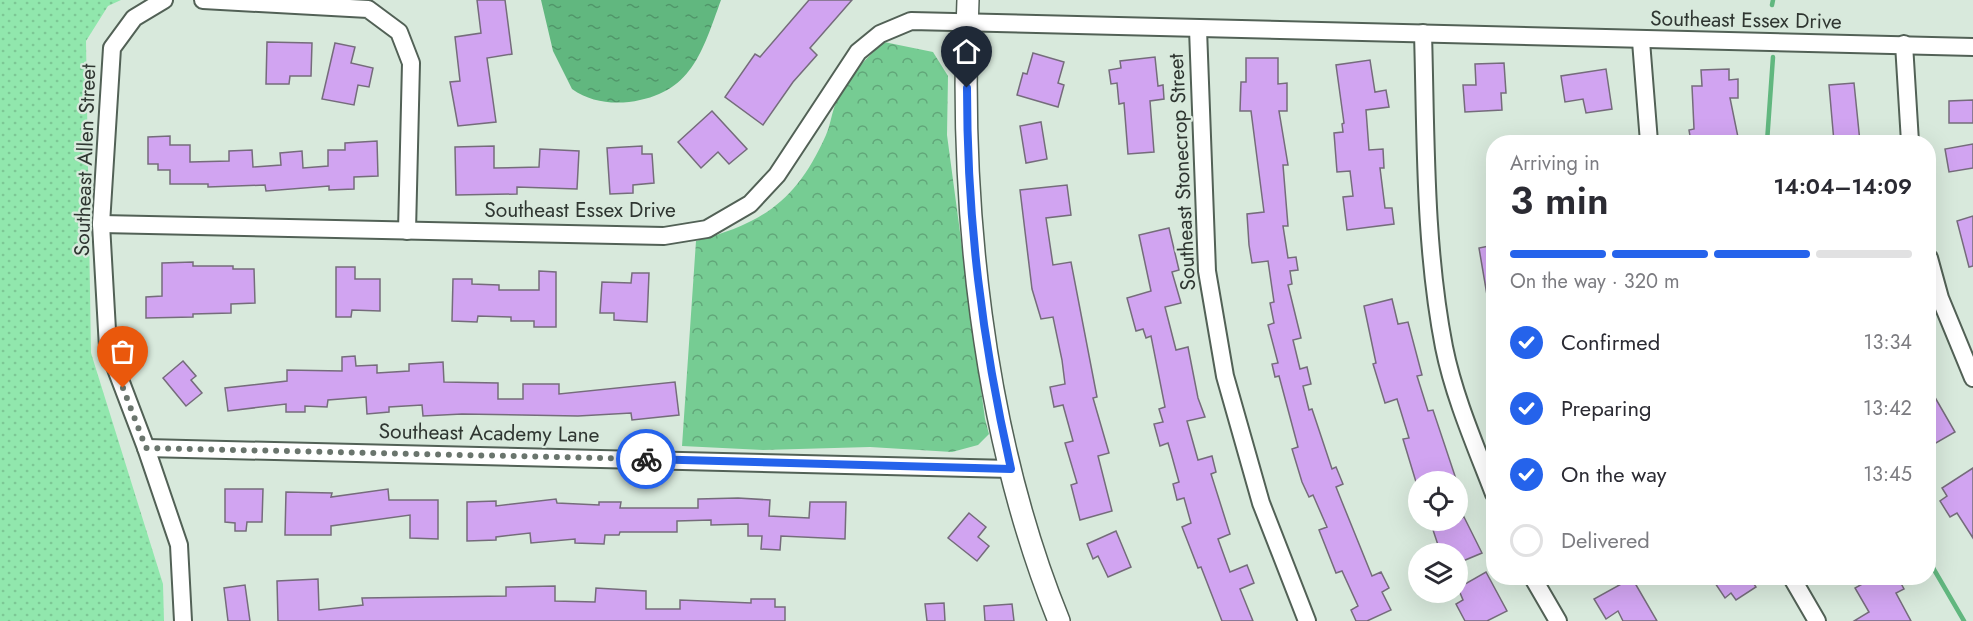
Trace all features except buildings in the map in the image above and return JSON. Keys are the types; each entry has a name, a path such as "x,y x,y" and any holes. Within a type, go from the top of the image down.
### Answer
{"street":[{"name":"Southeast Allen Street","path":"164,0 134,18 112,48 101,224 108,348 146,448 179,545 183,621"},
{"path":"203,0 368,9 399,32 411,63 407,231"},
{"path":"968,0 967,154 974,253 989,370 1011,469 1037,567 1059,621"},
{"name":"Southeast Essex Drive","path":"101,224 664,236 706,229 750,204 777,175 858,52 880,34 911,21 1423,33 1641,41 1973,47"},
{"name":"Southeast Stonecrop Street","path":"1198,29 1207,271 1225,376 1261,503 1307,621"},
{"path":"1423,33 1429,225 1444,348 1486,473"},
{"path":"1641,41 1648,135"},
{"path":"1904,44 1910,135"},
{"path":"1936,283 1973,378"},
{"name":"Southeast Academy Lane","path":"146,448 1011,469"},
{"path":"1537,585 1558,621"},
{"path":"1796,585 1817,621"}],"shaded area":[{"path":"0,0 121,0 108,6 86,41 91,353 163,584 164,621 0,621"}],"green space":[{"path":"884,42 933,52 948,76 947,135 985,419 989,434 978,445 952,452 870,447 763,450 682,446 696,241 741,226 759,217 776,206 790,192 815,157 829,128 834,108 848,81"}],"water":[{"path":"541,0 721,0 700,53 692,68 681,80 667,90 650,97 621,103 592,99 572,89 553,51"}],"waterway":[{"path":"1772,5 1773,0"},
{"path":"1767,135 1773,57"},
{"path":"1936,573 1964,621"}],"way so far":[{"path":"123,388 146,448 646,459"}],"route":[{"path":"646,459 1011,469 989,370 974,253 967,154 967,88"}]}
